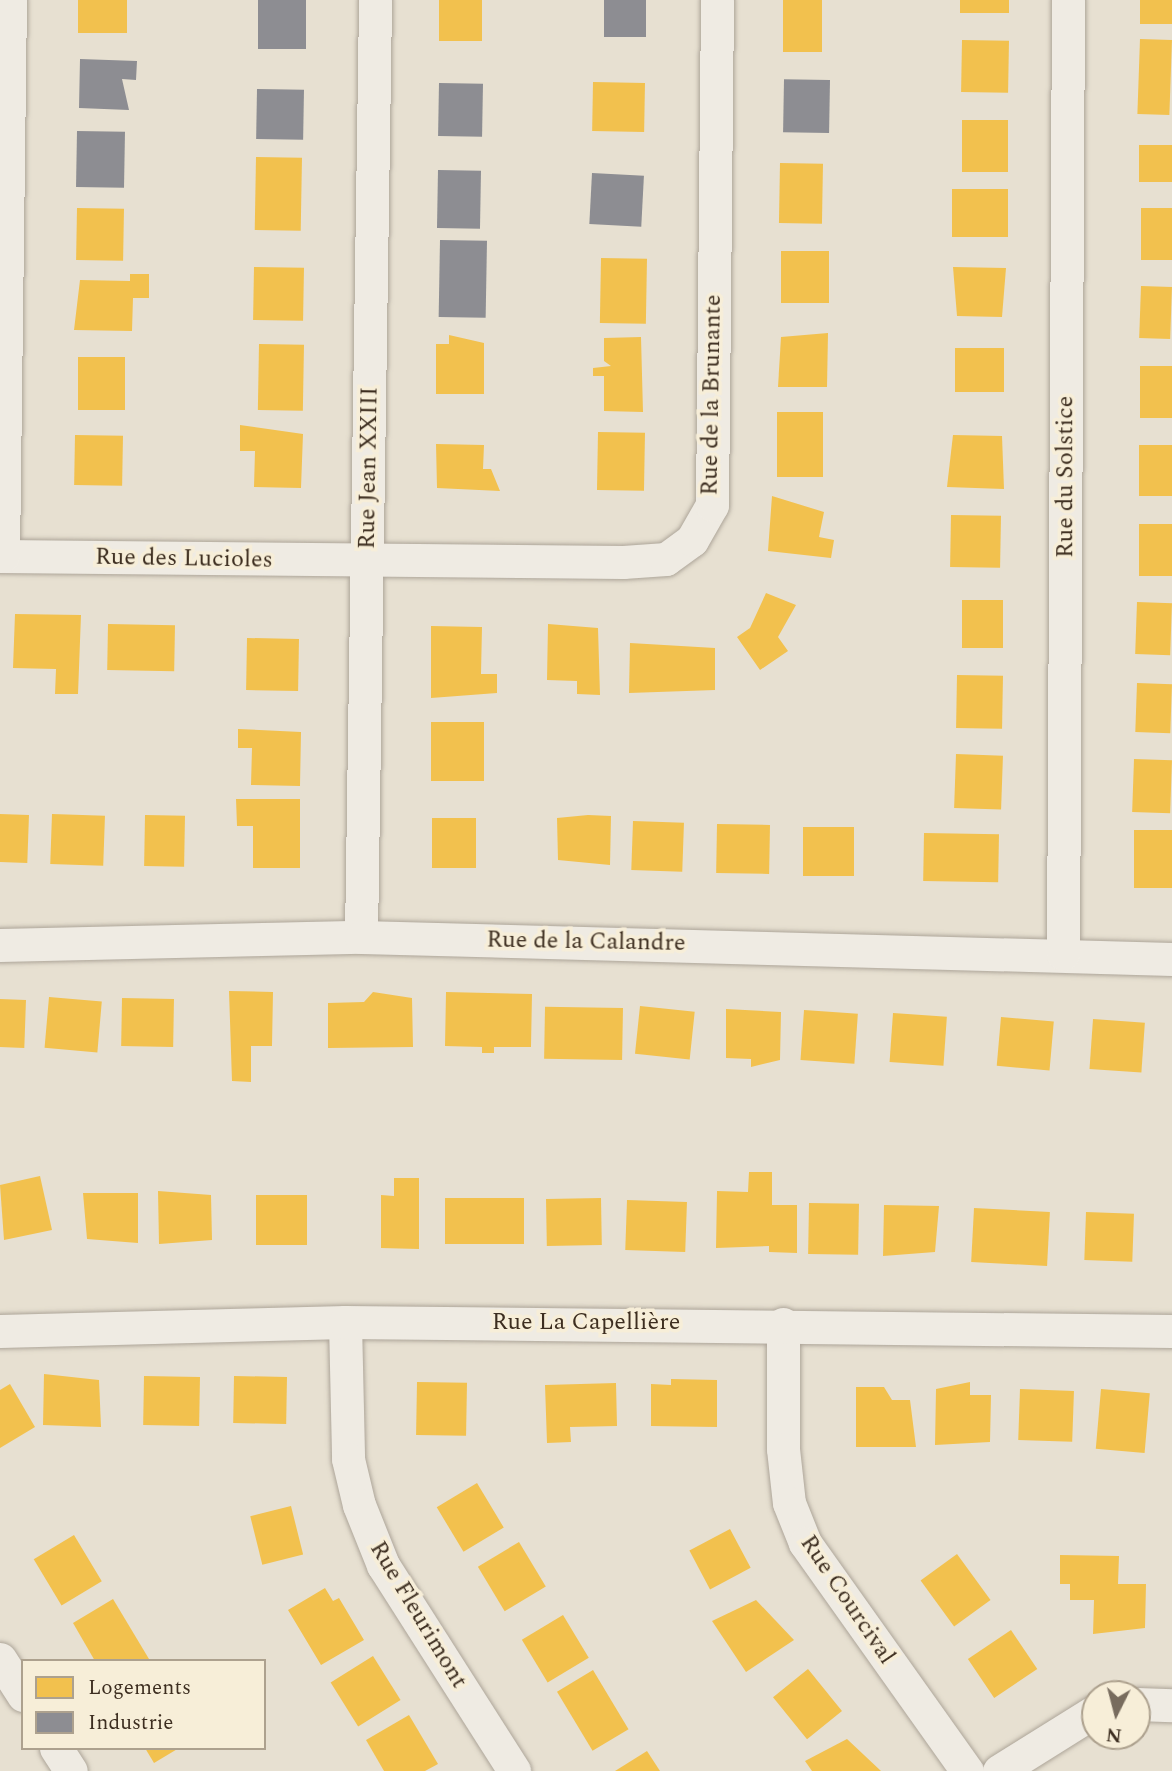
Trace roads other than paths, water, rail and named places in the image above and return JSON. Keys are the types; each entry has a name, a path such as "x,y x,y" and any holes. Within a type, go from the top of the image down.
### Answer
{"street":[{"path":"2,556 4,211 10,0"},
{"name":"Rue Jean XXIII","path":"362,937 375,0"},
{"name":"Rue de la Brunante","path":"368,562 666,559 692,540 712,505 716,0"},
{"name":"Rue du Solstice","path":"1063,954 1068,0"},
{"name":"Rue des Lucioles","path":"2,556 368,562"},
{"name":"Rue de la Calandre","path":"0,946 362,937 1172,959"},
{"name":"Rue La Capellière","path":"0,1331 345,1322 783,1324 1172,1331"},
{"name":"Rue Fleurimont","path":"345,1322 348,1459 359,1505 383,1565 514,1771"},
{"name":"Rue Courcival","path":"783,1324 783,1449 789,1503 804,1543 967,1771"},
{"path":"0,1659 21,1692"},
{"path":"1151,1704 1172,1705"},
{"path":"999,1771 1081,1720"},
{"path":"57,1750 71,1771"}]}
